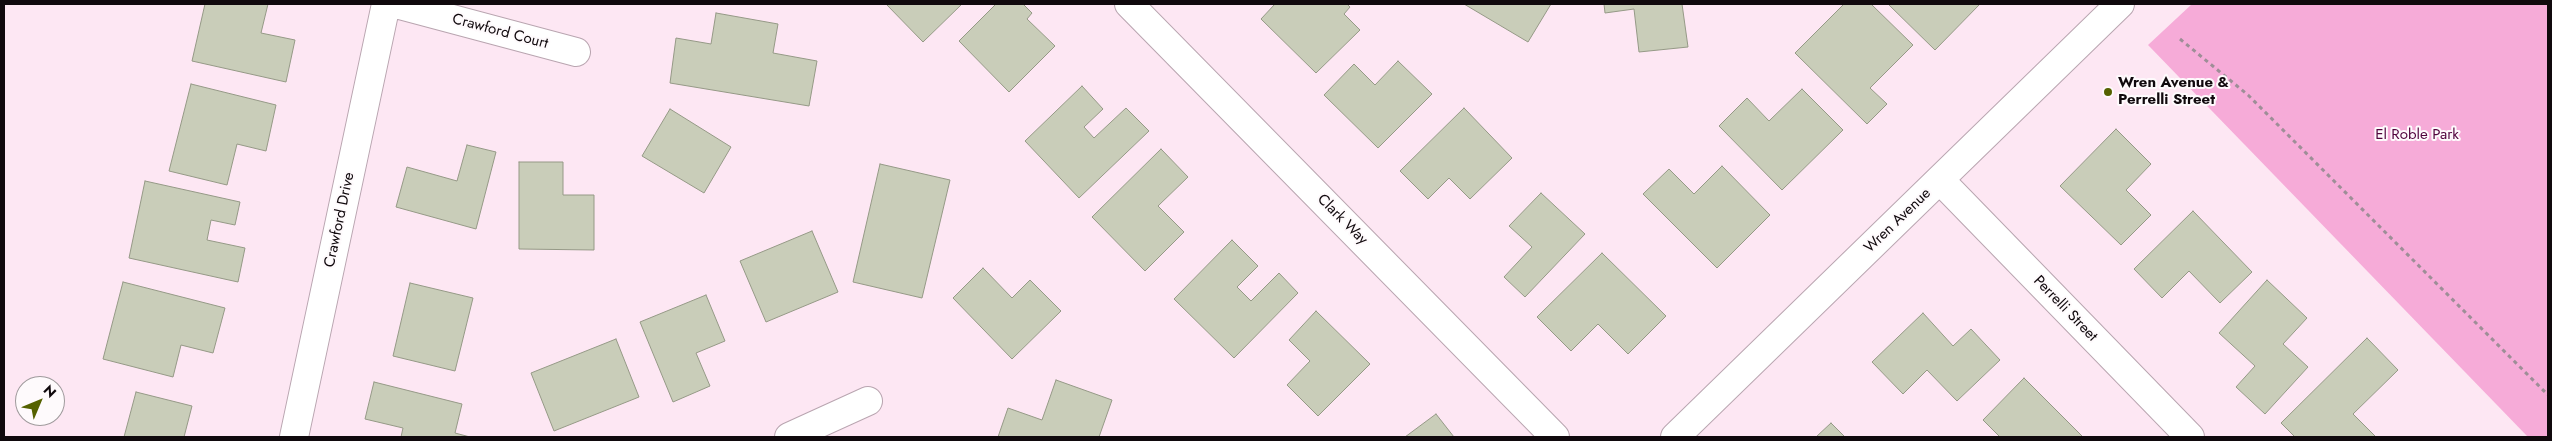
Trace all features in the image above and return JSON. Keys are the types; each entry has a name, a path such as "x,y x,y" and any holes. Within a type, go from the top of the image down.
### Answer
{"street":[{"name":"Crawford Drive","path":"294,437 386,4"},
{"name":"Crawford Court","path":"396,4 576,52"},
{"name":"Clark Way","path":"1129,4 1555,437"},
{"name":"Wren Avenue","path":"1675,437 2120,4"},
{"name":"Perrelli Street","path":"1940,180 2190,437"},
{"path":"789,437 868,401"}],"path":[{"path":"2180,39 2248,95 2548,394"}],"green space":[{"name":"El Roble Park","path":"2192,4 2548,4 2548,437 2528,437 2148,45"}],"building":[{"path":"205,4 268,4 261,33 295,40 286,82 192,61"},
{"path":"886,4 962,4 923,42"},
{"path":"996,4 1023,4 1032,13 1027,19 1055,46 1009,92 959,41"},
{"path":"1275,4 1347,4 1350,7 1344,14 1360,30 1316,73 1261,19"},
{"path":"1464,4 1551,4 1528,42"},
{"path":"1604,4 1682,4 1688,47 1639,52 1634,9 1605,13"},
{"path":"1844,4 1871,4 1913,45 1870,88 1887,104 1867,124 1795,53"},
{"path":"1888,4 1980,4 1935,50"},
{"path":"716,13 778,24 773,53 817,61 809,106 670,83 676,38 711,44"},
{"path":"1398,61 1432,94 1378,148 1324,95 1354,64 1375,85"},
{"path":"191,84 276,105 266,151 237,144 227,185 169,171"},
{"path":"1082,86 1103,109 1084,127 1094,138 1126,108 1149,131 1079,198 1025,141"},
{"path":"1802,89 1843,130 1782,190 1719,126 1747,98 1769,121"},
{"path":"1464,108 1512,158 1470,199 1449,178 1428,199 1400,171"},
{"path":"670,109 731,147 704,193 642,156"},
{"path":"2116,129 2151,164 2126,190 2151,215 2121,245 2060,186"},
{"path":"467,145 496,152 476,229 396,207 407,167 457,181"},
{"path":"1161,149 1188,177 1158,206 1184,232 1145,271 1092,217"},
{"path":"519,162 563,162 563,195 594,195 594,250 519,249"},
{"path":"880,164 950,180 922,298 853,282"},
{"path":"1722,166 1770,215 1717,268 1643,194 1669,169 1694,194"},
{"path":"145,181 240,202 235,225 211,220 207,240 245,248 238,282 129,258"},
{"path":"1541,193 1585,234 1525,297 1504,277 1532,247 1509,226"},
{"path":"2193,211 2252,272 2220,303 2189,271 2162,298 2134,269"},
{"path":"812,231 838,292 766,322 740,261"},
{"path":"1232,240 1258,266 1237,287 1251,301 1279,273 1298,293 1234,358 1174,299"},
{"path":"1602,253 1666,316 1628,354 1598,324 1571,351 1537,317"},
{"path":"983,268 1012,298 1030,280 1061,311 1012,359 953,298"},
{"path":"2267,280 2307,318 2283,344 2308,367 2265,414 2236,387 2255,366 2219,333"},
{"path":"123,282 225,308 213,353 181,345 173,377 103,359"},
{"path":"410,283 473,298 455,371 393,356"},
{"path":"706,295 725,341 696,353 710,386 673,402 640,322"},
{"path":"1316,311 1370,364 1318,416 1287,385 1310,361 1289,340"},
{"path":"1923,313 1953,346 1971,329 2000,360 1957,401 1927,370 1903,394 1872,362"},
{"path":"2367,338 2398,370 2353,414 2376,437 2295,437 2281,423"},
{"path":"616,339 639,397 554,431 531,373"},
{"path":"2024,378 2083,437 2000,437 1983,420"},
{"path":"1056,380 1112,400 1099,437 998,437 1008,408 1042,420"},
{"path":"374,382 462,404 455,433 470,437 401,437 403,428 365,419"},
{"path":"136,392 192,406 184,437 124,437"},
{"path":"1436,414 1454,437 1405,437"},
{"path":"1831,423 1845,437 1816,437"}],"place":[{"name":"Wren Avenue & Perrelli Street","path":"2108,92"}]}
